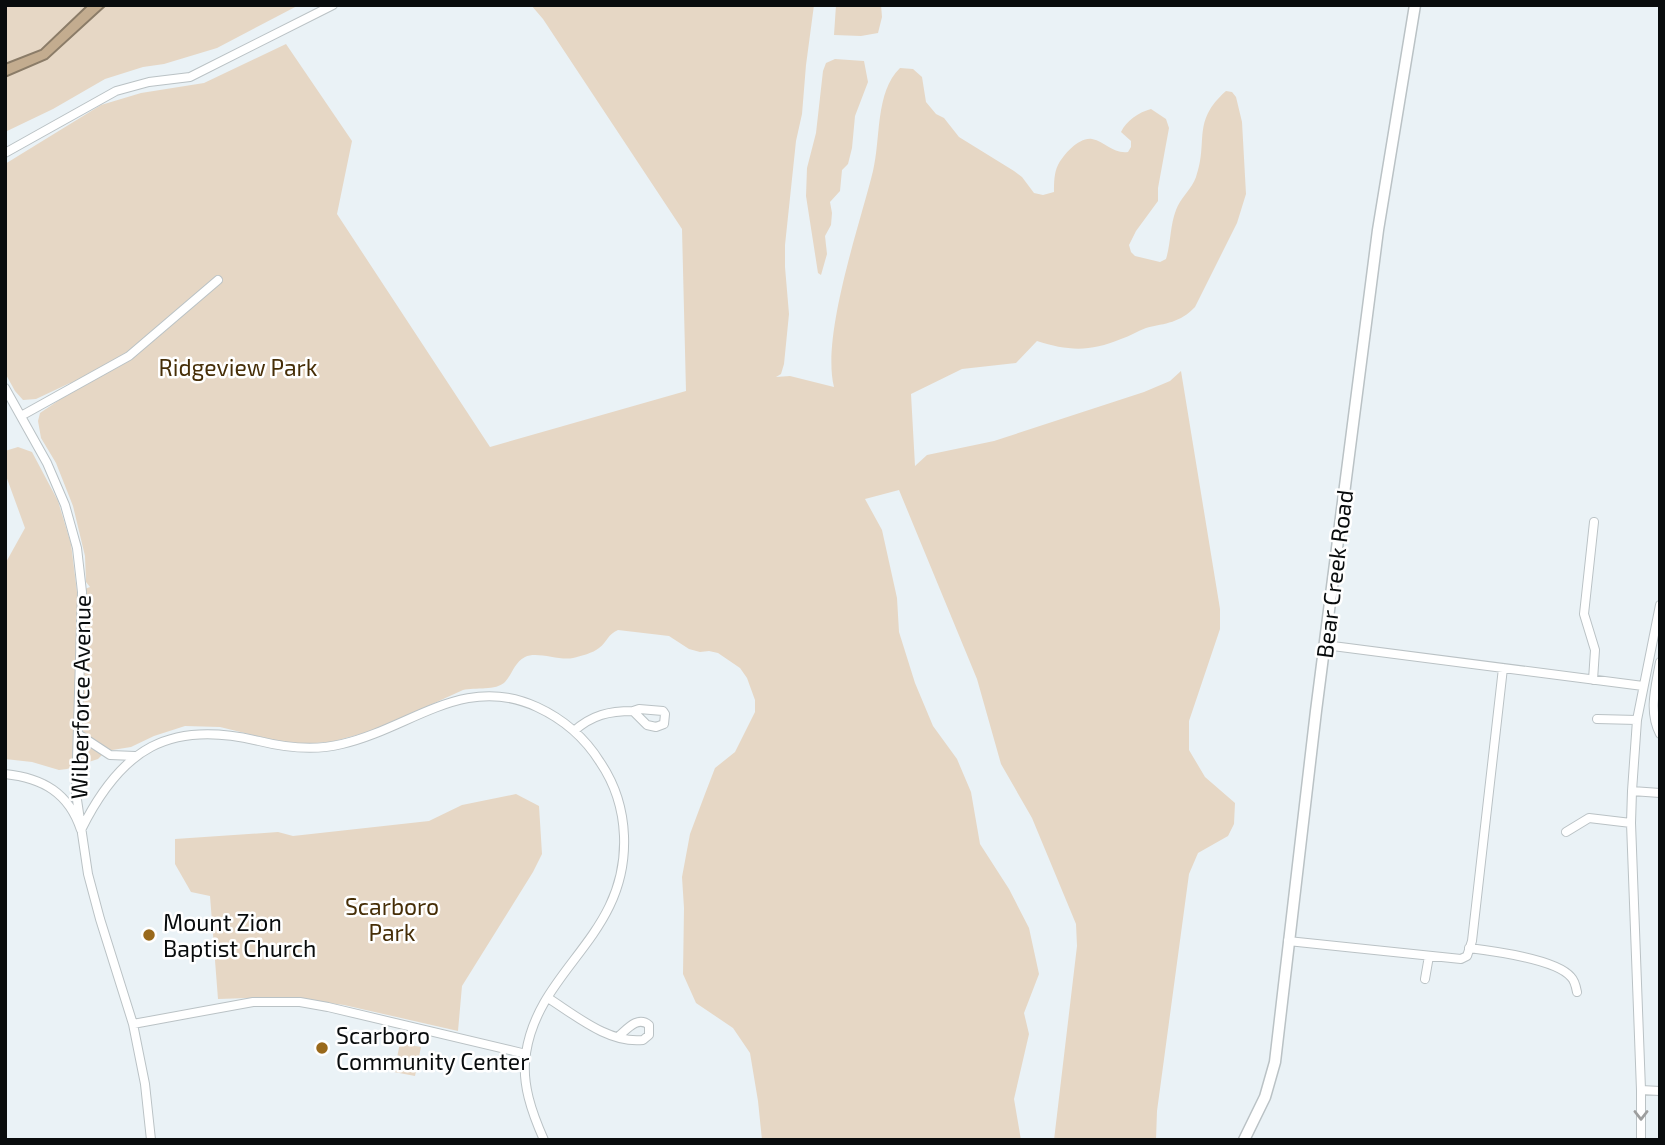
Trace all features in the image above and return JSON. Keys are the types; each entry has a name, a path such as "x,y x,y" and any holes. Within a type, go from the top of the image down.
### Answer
{"street":[{"path":"5,153 116,91 149,82 190,77 333,5"},
{"name":"Bear Creek Road","path":"1244,1140 1260,1109 1272,1075 1378,230 1415,5"},
{"path":"21,416 129,356 218,280"},
{"name":"Wilberforce Avenue","path":"5,387 47,463 65,505 77,548 82,592 76,793 88,874 133,1024 145,1084 151,1140"},
{"path":"1593,680 1595,650 1584,614 1594,522"},
{"path":"1641,1140 1632,791 1637,720 1660,605"},
{"path":"1325,645 1643,685"},
{"path":"1660,662 1653,704 1656,727 1660,734"},
{"path":"1288,941 1461,959 1466,956 1475,917 1503,668"},
{"path":"82,830 109,782 136,756 167,739 199,733 220,733 295,748 314,748 341,744 378,733 448,703 486,695 526,702 551,714 574,731 594,751 607,772 617,795 624,828 624,860 619,886 606,916 548,998 533,1026 526,1054 527,1091 544,1140"},
{"path":"574,731 598,715 633,711"},
{"path":"1597,719 1637,720"},
{"path":"78,734 110,755 136,756"},
{"path":"5,774 32,779 58,793 71,806 82,830"},
{"path":"1632,791 1660,793"},
{"path":"1566,832 1590,818 1631,823"},
{"path":"1469,948 1525,957 1566,972 1573,979 1577,992"},
{"path":"1425,979 1429,956"},
{"path":"548,998 593,1028 619,1036"},
{"path":"133,1024 253,1002 300,1002 526,1054"},
{"path":"1641,1090 1660,1091"}],"green space":[{"path":"5,5 88,5 41,50 5,64"},
{"path":"106,5 299,5 217,48 105,79 53,109 5,132 5,77 47,59"},
{"name":"Ridgeview Park","path":"531,5 814,5 785,245 789,314 784,364 781,374 776,377 790,376 834,387 831,365 837,310 873,171 886,90 900,68 913,69 922,77 926,102 936,114 944,118 959,137 1014,171 1034,193 1043,195 1054,192 1058,165 1077,143 1092,139 1118,151 1128,152 1131,141 1121,132 1130,121 1151,109 1166,119 1169,128 1158,201 1129,245 1135,256 1160,262 1166,259 1178,206 1196,177 1208,112 1226,91 1232,92 1236,97 1242,122 1246,194 1237,223 1195,307 1172,322 1146,328 1099,346 1079,349 1037,341 1016,363 962,369 911,394 915,466 927,455 994,441 1144,392 1170,381 1181,371 1220,609 1220,629 1189,721 1189,750 1205,777 1235,803 1234,824 1228,836 1198,853 1189,874 1157,1111 1156,1140 1054,1140 1077,946 1076,924 1032,818 1001,764 977,679 899,490 865,499 882,530 897,598 899,632 915,683 933,726 957,759 971,792 980,844 1009,889 1029,928 1039,974 1024,1013 1029,1034 1014,1099 1021,1140 762,1140 750,1053 733,1028 696,1003 683,974 682,877 690,834 715,768 735,752 755,712 755,700 747,678 740,668 718,653 689,649 669,636 618,630 590,653 567,659 530,655 518,662 501,685 463,690 375,730 331,742 300,744 220,727 185,726 131,747 106,751 98,759 67,769 59,770 32,762 5,759 5,564 25,528 5,473 5,451 18,447 32,452 58,501 71,544 77,592 90,587 86,582 85,556 73,506 56,463 41,438 38,421 40,413 71,392 70,383 36,399 23,400 5,373 5,164 101,105 141,93 204,83 286,44 352,141 337,214 490,447 686,391 682,229 543,19"},
{"path":"836,5 881,5 882,17 878,33 861,36 834,35"},
{"path":"835,59 864,61 868,82 855,116 852,148 848,164 842,170 840,191 830,202 831,225 825,236 827,254 821,275 818,273 806,196 807,168 816,133 823,71 826,63"},
{"name":"Scarboro Park","path":"516,794 539,806 542,854 462,986 458,1031 344,1005 284,997 218,999 210,896 191,892 175,864 175,839 278,832 293,836 429,821 462,805"},
{"path":"400,1043 421,1047 415,1076 394,1072"}],"shaded area":[{"path":"88,5 106,5 47,59 5,77 5,64 41,50"}],"place":[{"name":"Mount Zion Baptist Church","path":"149,935"},
{"name":"Scarboro Community Center","path":"322,1048"}]}
